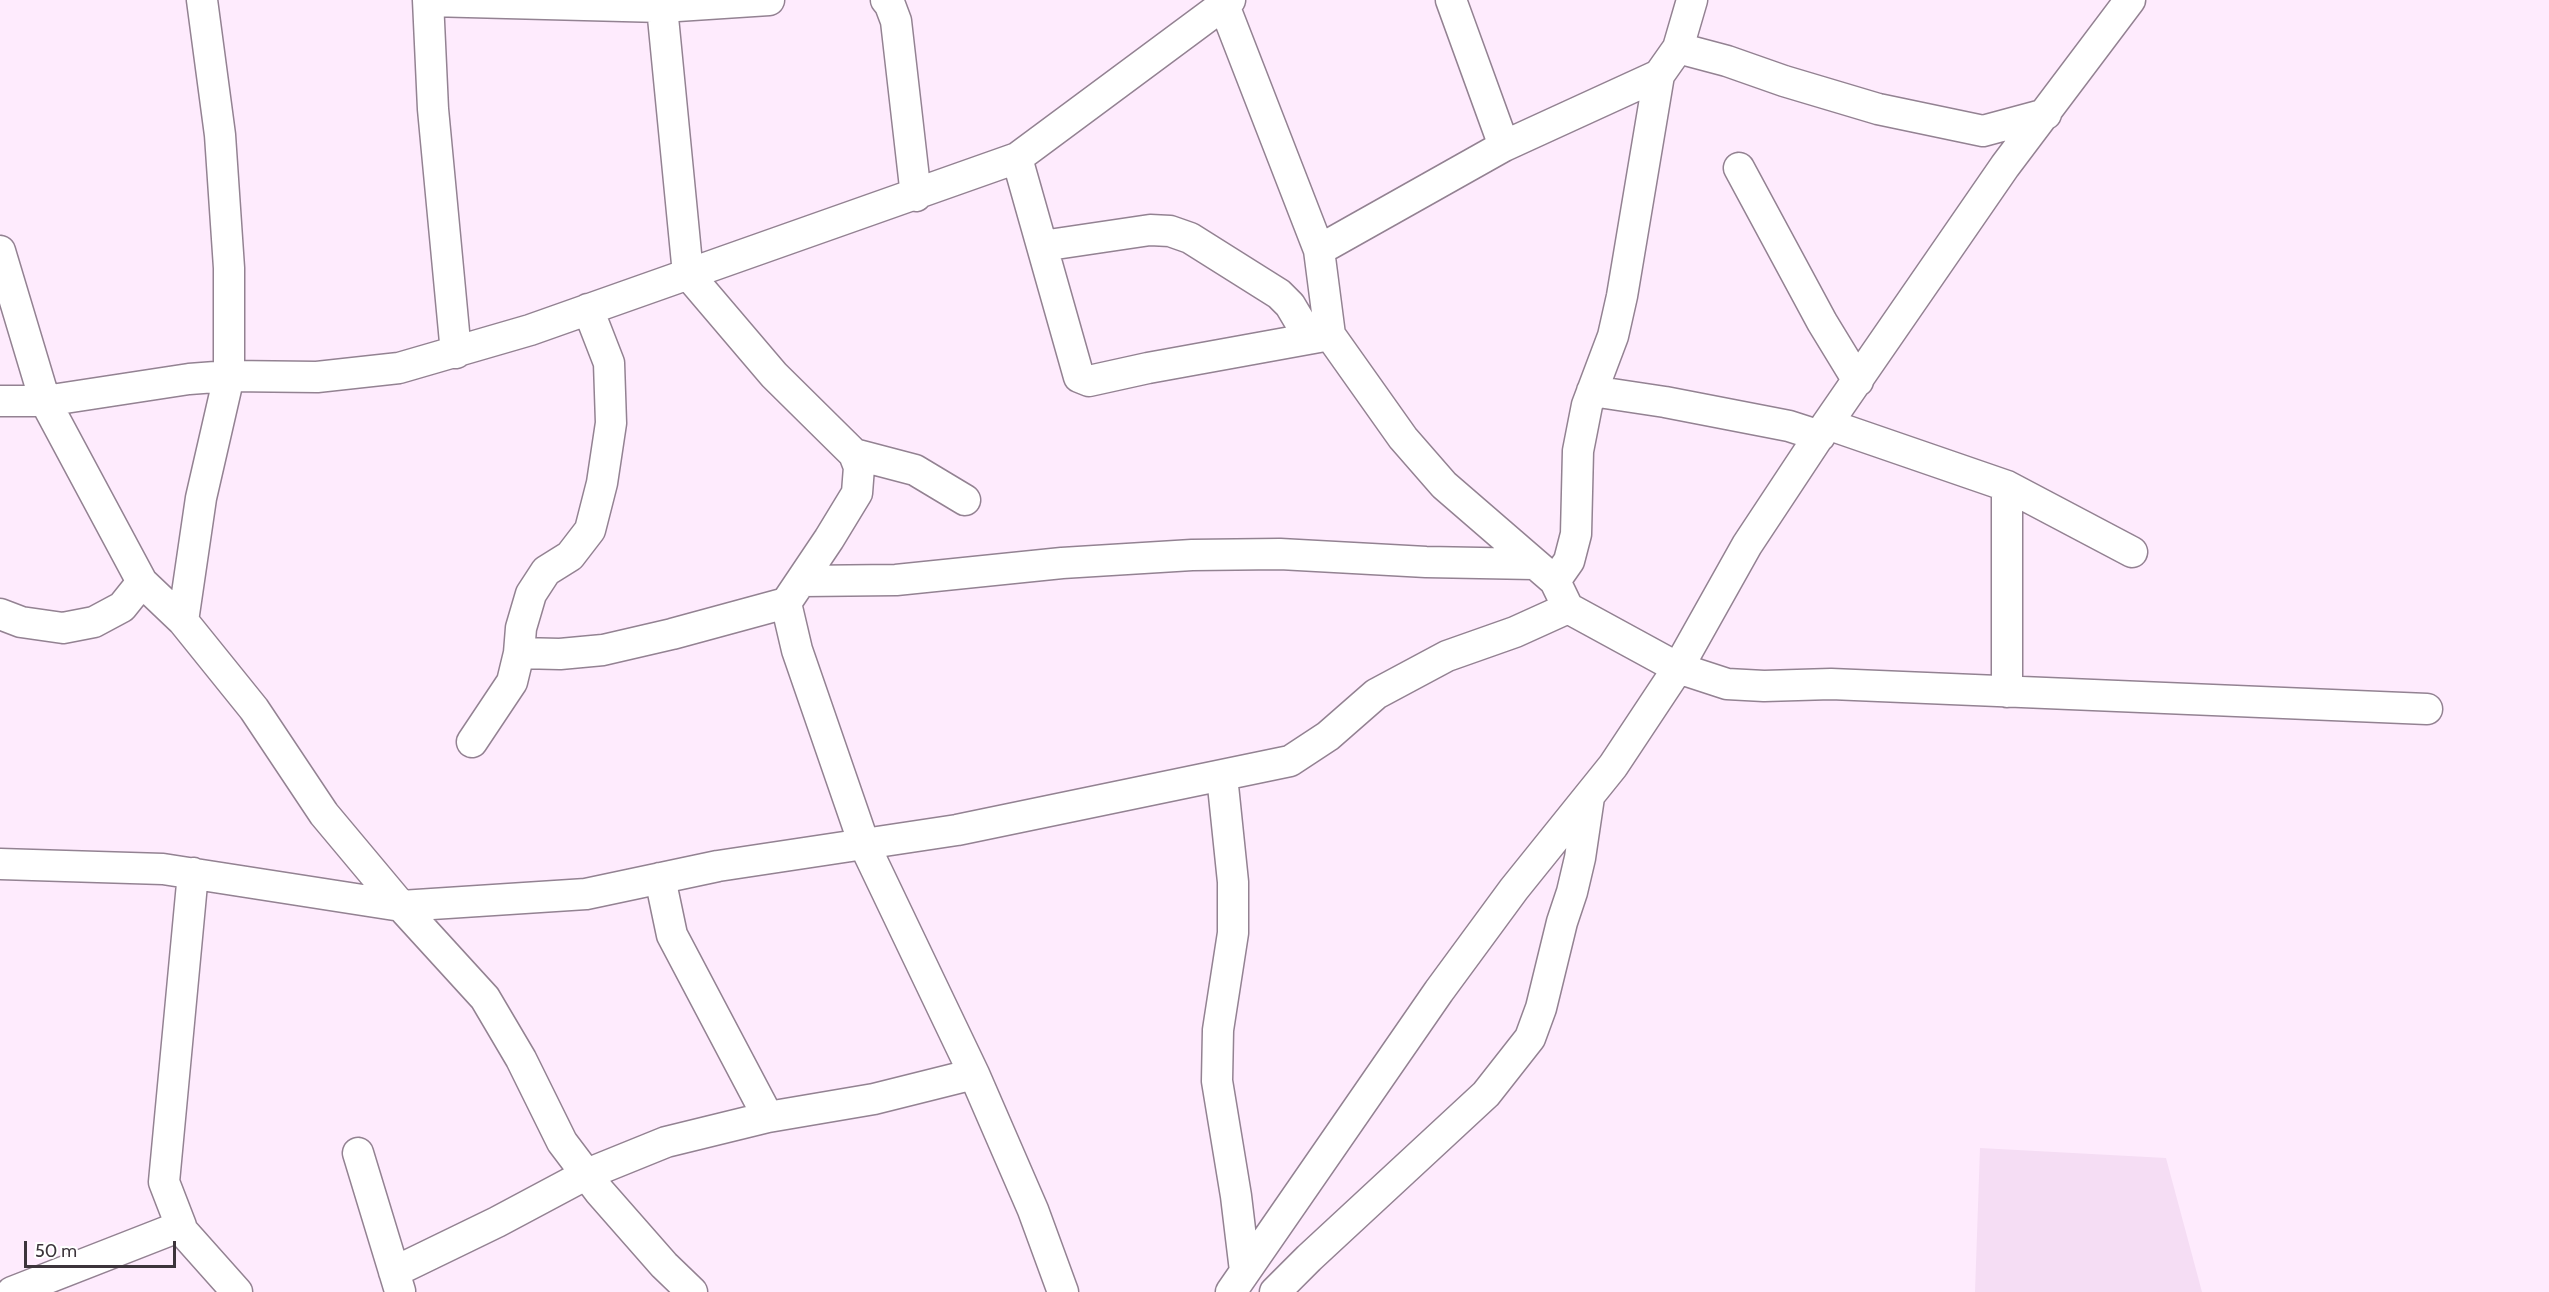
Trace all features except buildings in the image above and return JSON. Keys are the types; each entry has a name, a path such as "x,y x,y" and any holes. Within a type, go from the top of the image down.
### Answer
{"street":[{"path":"183,621 201,498 230,376 229,268 220,135 202,0"},
{"path":"456,353 433,109 428,1 662,8 711,1 769,0"},
{"path":"886,0 896,21 916,196"},
{"path":"1451,0 1504,146"},
{"path":"519,653 560,654 603,650 672,634 794,592 1062,563 1192,555 1280,554 1426,562 1545,572 1569,561 1576,534 1578,451 1592,391 1613,336 1622,296 1659,75 1678,48 1692,0"},
{"path":"1238,1282 1439,991 1514,889 1613,766 1678,668 1747,545 1824,430 2005,166 2130,0"},
{"path":"0,401 45,401 189,379 230,376 317,377 399,368 530,330 1017,159 1226,1 1318,250 1320,336"},
{"path":"662,8 688,274 774,375 854,454 859,467 857,493 794,592 796,650 864,844 974,1074 1033,1210 1063,1292"},
{"path":"1678,48 1727,61 1878,109 1983,131 2046,114"},
{"path":"1318,250 1504,146 1659,75"},
{"path":"1983,131 2005,166"},
{"path":"1017,159 1078,377 1089,381 1320,336"},
{"path":"1739,168 1822,322 1858,381"},
{"path":"1041,246 1150,230 1170,231 1190,238 1279,294 1320,336 1402,438 1444,485 1545,572 1568,608 1678,668 1727,684 1764,686 1832,684 2427,709"},
{"path":"0,251 45,401 142,582 183,621 254,709 324,814 401,906 485,998 521,1059 562,1142 664,1266 693,1292"},
{"path":"472,742 512,682 519,653 520,628 531,594 546,571 570,556 590,530 602,483 611,423 609,363 588,309"},
{"path":"1592,391 1687,406 1788,426 1824,430 2007,486 2132,552"},
{"path":"854,454 915,470 965,500"},
{"path":"2007,486 2007,692"},
{"path":"0,614 21,622 63,628 94,622 122,607 142,582"},
{"path":"0,864 164,869 401,906 586,894 718,866 957,830 1290,761 1328,736 1376,694 1447,656 1515,632 1568,608"},
{"path":"1222,776 1233,882 1233,933 1218,1030 1216,1081 1236,1196 1238,1282"},
{"path":"1275,1292 1486,1094 1530,1038 1541,1008 1562,922 1575,881 1589,796"},
{"path":"193,873 164,1182 180,1228 237,1292"},
{"path":"660,878 672,935 768,1117"},
{"path":"358,1154 397,1282 497,1222 586,1174 666,1142 768,1117 874,1099 974,1074"},
{"path":"12,1292 181,1226"}],"shaded area":[{"path":"1980,1148 2166,1158 2202,1292 1975,1292"}]}
